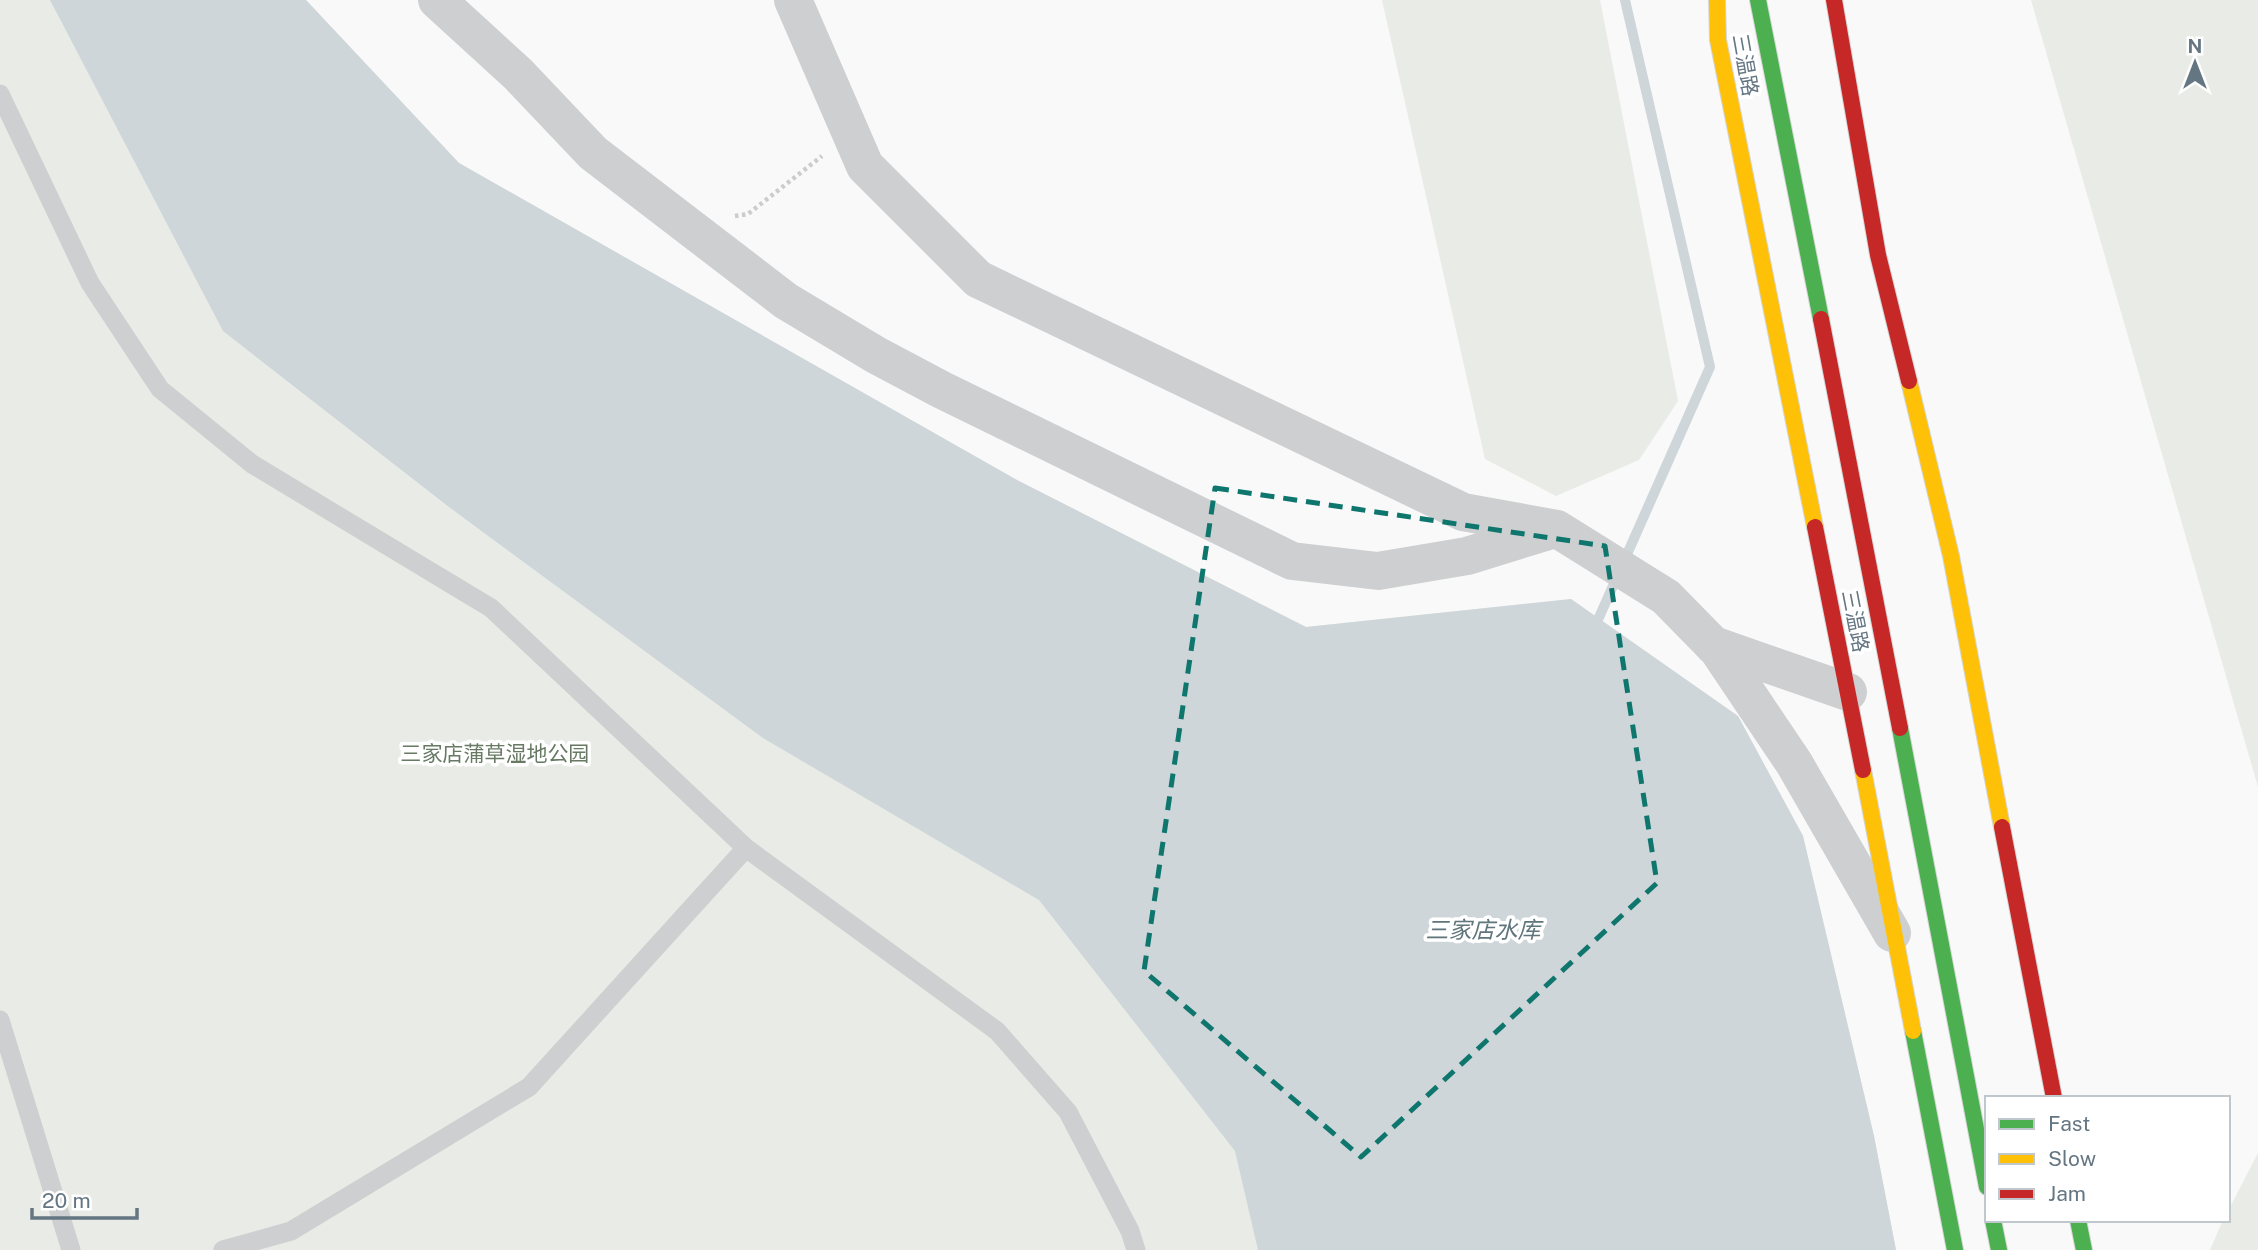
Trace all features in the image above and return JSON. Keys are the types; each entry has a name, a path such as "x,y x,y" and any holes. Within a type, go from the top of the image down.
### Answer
{"highway":[{"name":"三温路","path":"1717,0 1718,40 1848,692 1955,1250"},
{"path":"1758,0 1985,1176"},
{"path":"1834,0 1878,254 1951,556"},
{"path":"1842,0 2054,1096"},
{"path":"1993,1222 1999,1250"},
{"path":"2078,1222 2084,1250"}],"street":[{"path":"437,0 518,74 593,153 786,301 876,355 942,390 1292,561 1378,572 1467,556 1557,529"},
{"path":"793,0 865,166 978,279 1463,512 1557,529 1666,597 1713,645 1794,763 1896,939"},
{"path":"1713,645 1848,692"}],"lane":[{"path":"0,94 90,283 160,389 252,464 491,608 746,848 998,1031 1068,1112 1130,1231 1136,1250"},
{"path":"223,1250 290,1231 529,1087 746,848"},
{"path":"0,1020 71,1250"}],"path":[{"path":"686,226 748,214 850,134"}],"highlighted area":[{"path":"1215,488 1605,546 1657,883 1361,1157 1144,971"}],"green space":[{"name":"三家店蒲草湿地公园","path":"0,0 306,0 459,163 1017,480 1306,627 1571,599 1738,716 1803,836 1874,1136 1896,1250 0,1250"},
{"path":"1382,0 1600,0 1678,401 1639,460 1556,496 1485,459"},
{"path":"2031,0 2258,0 2258,787"},
{"path":"2258,1153 2258,1250 2210,1250 2222,1222 2230,1222 2230,1207"}],"water":[{"name":"三家店水库","path":"50,0 306,0 459,163 1017,480 1306,627 1571,599 1738,716 1803,836 1874,1136 1896,1250 1258,1250 1235,1151 1039,900 763,738 449,507 223,331"}],"waterway":[{"path":"1593,631 1710,367 1625,0"}],"traffic: fast":[{"path":"1758,0 1821,319"},
{"path":"1900,728 1985,1176"},
{"path":"1913,1031 1955,1250"},
{"path":"1993,1222 1999,1250"},
{"path":"2078,1222 2084,1250"}],"traffic: slow":[{"path":"1717,0 1718,40 1815,527"},
{"path":"1909,381 1951,556 2002,827"},
{"path":"1863,770 1913,1031"}],"traffic: jam":[{"path":"1834,0 1878,255 1909,381"},
{"path":"1821,319 1900,728"},
{"path":"1815,527 1863,770"},
{"path":"2002,827 2054,1096"}]}
